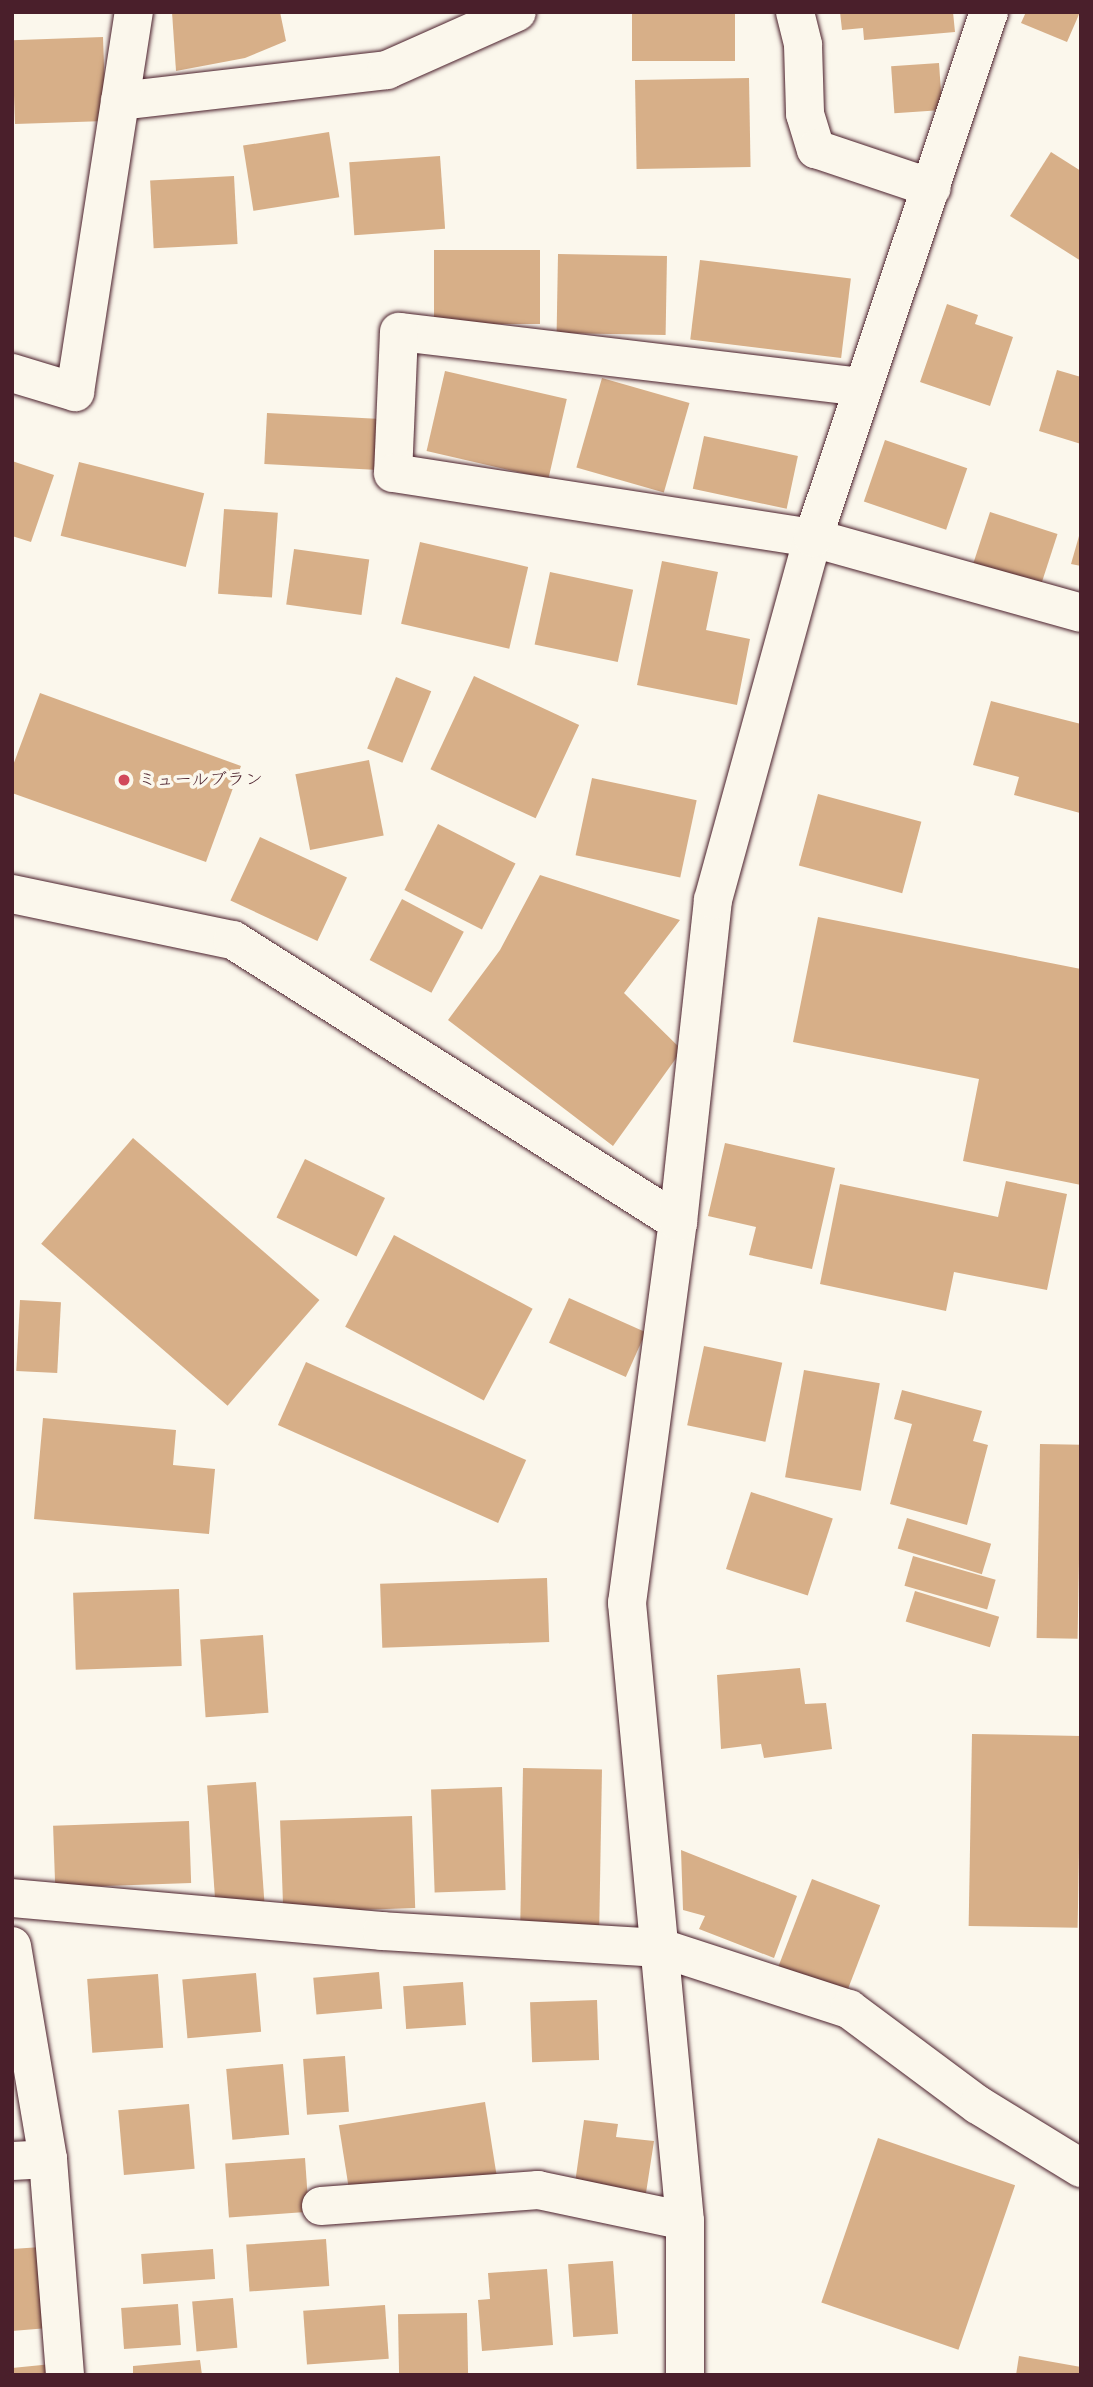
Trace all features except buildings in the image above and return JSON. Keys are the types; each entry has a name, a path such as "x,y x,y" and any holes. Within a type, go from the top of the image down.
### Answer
{"street":[{"path":"12,373 75,392 134,12"},
{"path":"120,101 387,69 517,12"},
{"path":"795,12 803,45 805,114 816,149 932,188"},
{"path":"685,2375 685,2221 627,1603 678,1222 713,901 813,538 989,12"},
{"path":"862,387 399,332 393,473 813,538 1081,613"},
{"path":"12,894 233,940 678,1222"},
{"path":"12,1898 316,1926 661,1948 849,2009 978,2105 1081,2168"},
{"path":"12,1946 30,2160 65,2375"},
{"path":"321,2206 538,2190 685,2221"}],"place":[{"name":"ミュールブラン","path":"124,780"}]}
